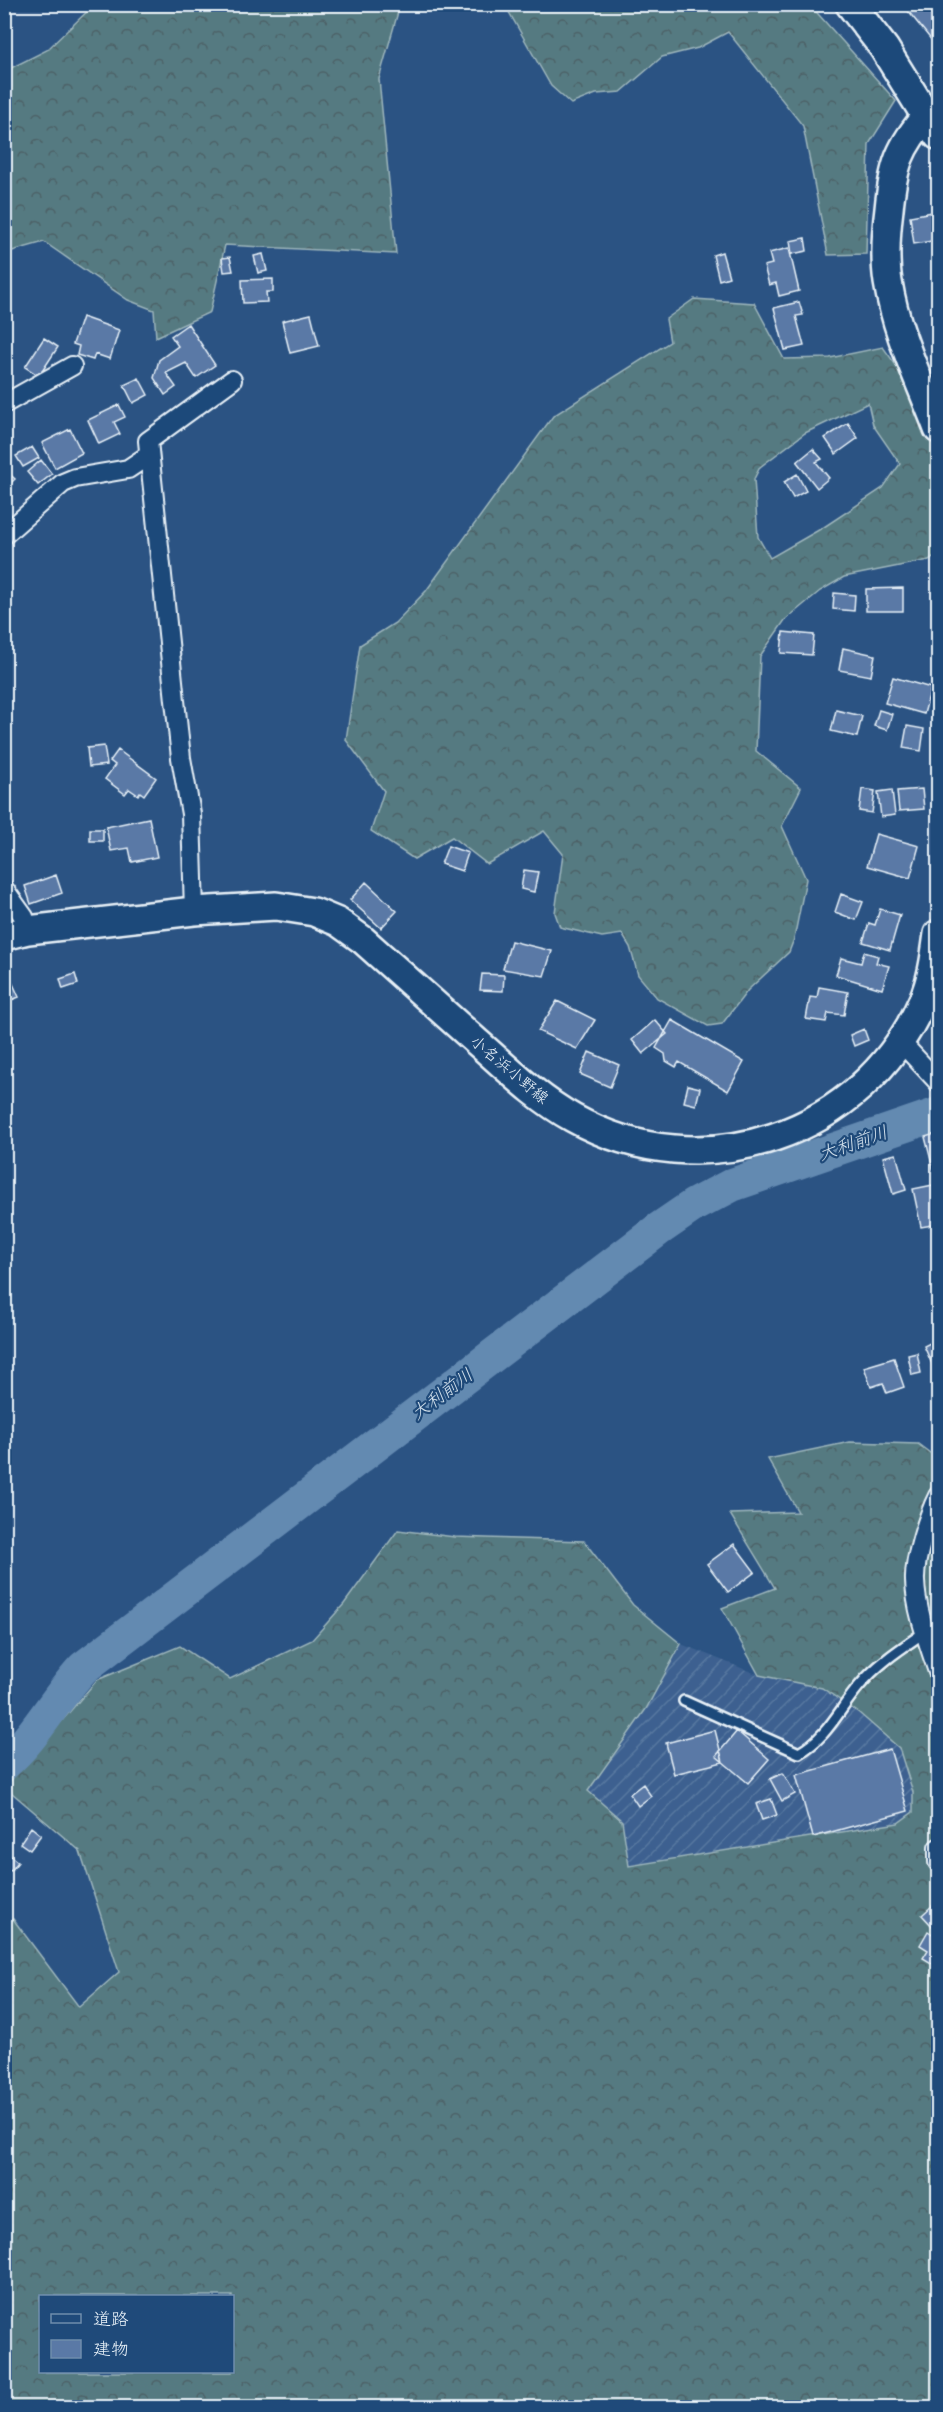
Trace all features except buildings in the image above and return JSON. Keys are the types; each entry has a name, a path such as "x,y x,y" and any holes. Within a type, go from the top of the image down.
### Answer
{"highway":[{"path":"850,4 884,48 933,125"}],"main road":[{"path":"933,125 909,135 899,152 892,178 885,245 888,281 897,322 939,429"},
{"name":"小名浜小野線","path":"16,933 194,911 276,906 314,912 338,922 363,939 532,1091 584,1123 614,1136 661,1149 708,1152 756,1144 804,1127 839,1105 876,1072 900,1041 923,1000 939,934"}],"street":[{"path":"4,404 72,366"},
{"path":"194,911 191,814 181,758 148,441 232,380"},
{"path":"4,536 63,483 75,478 128,469 149,455"},
{"path":"4,889 24,917 16,933"},
{"path":"900,1041 939,1082"},
{"path":"939,1496 927,1517 914,1581 925,1632 939,1672"},
{"path":"939,1848 939,1862"}],"lane":[{"path":"684,1701 799,1753 816,1743 860,1685 883,1661 925,1632"}],"shaded area":[{"path":"681,1644 759,1675 822,1688 859,1713 899,1748 913,1792 913,1812 898,1823 629,1867 622,1821 587,1792 646,1709"}],"green space":[{"path":"94,5 400,5 379,79 396,254 225,245 210,312 156,337 154,310 128,300 44,242 5,253 5,71 47,50"},
{"path":"505,5 810,5 896,101 869,144 866,254 828,255 803,126 728,32 698,48 662,57 621,92 596,94 571,104 551,86"},
{"path":"694,299 754,303 784,359 830,358 883,347 938,424 938,553 929,560 844,577 820,591 785,620 760,656 756,751 801,788 782,826 806,879 794,939 789,952 748,990 722,1024 708,1026 657,998 638,975 630,947 622,934 602,937 560,927 555,913 563,854 544,831 487,864 452,837 414,859 371,831 384,791 346,740 360,645 395,623 426,591 553,416 670,342 666,319","holes":["868,403 873,425 900,464 883,488 824,527 770,558 758,537 754,479 760,467 805,433"]},
{"path":"850,1442 918,1444 938,1459 938,2407 5,2408 5,1928 13,1919 79,2007 119,1972 80,1851 5,1787 97,1680 180,1646 230,1679 312,1640 344,1604 398,1530 455,1537 584,1541 633,1605 681,1644 646,1709 588,1791 622,1821 629,1866 898,1823 913,1812 913,1792 899,1748 859,1713 822,1688 759,1675 722,1608 775,1588 730,1514 798,1512 768,1459"}],"waterway":[{"name":"大利前川","path":"4,1764 36,1730 83,1668 659,1229 694,1205 732,1185 938,1114"}]}
